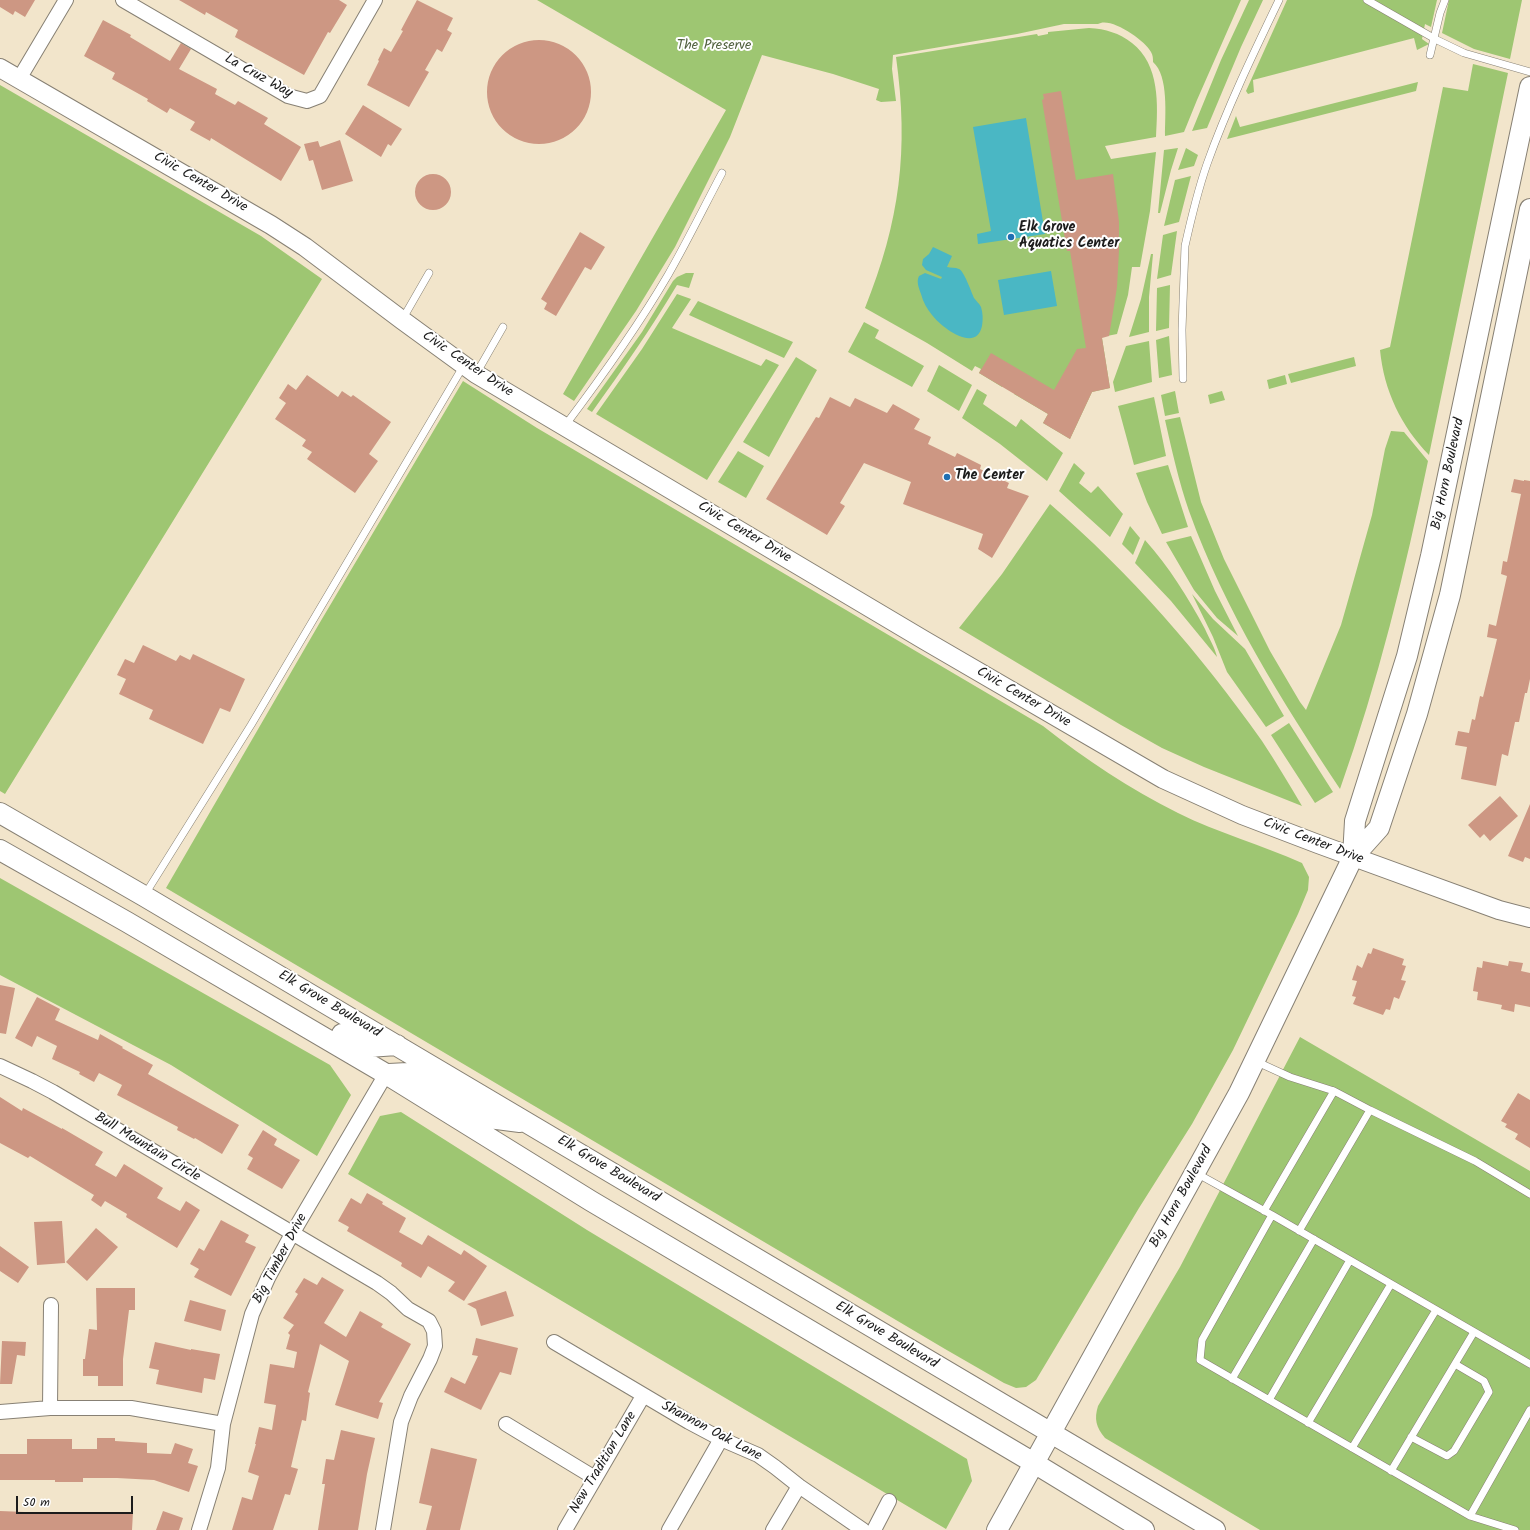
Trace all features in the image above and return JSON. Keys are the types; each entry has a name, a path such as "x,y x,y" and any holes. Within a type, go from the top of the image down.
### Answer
{"main road":[{"name":"Big Horn Boulevard","path":"1353,857 1356,821 1407,656 1433,548 1530,88"},
{"name":"Big Horn Boulevard","path":"997,1530 1239,1093 1353,857 1379,828 1417,714 1450,595 1530,209"},
{"name":"Elk Grove Boulevard","path":"0,813 397,1045 1050,1434 1215,1530"},
{"path":"0,850 127,922 386,1074 591,1201 1034,1463 1144,1530"},
{"path":"218,975 246,978 254,981 368,1047 397,1045"},
{"path":"386,1074 408,1073 428,1081 489,1118 528,1123"}],"street":[{"path":"19,79 66,0"},
{"name":"La Cruz Way","path":"123,0 288,96 307,101 320,96 375,0"},
{"name":"Civic Center Drive","path":"0,68 271,225 305,247 470,369 564,427 1163,780 1242,815 1353,857 1499,910 1530,918"},
{"name":"Bull Mountain Circle","path":"0,1066 53,1092 292,1234 386,1290 408,1309 429,1321 434,1330 435,1346 411,1396 401,1422 383,1530"},
{"name":"Big Timber Drive","path":"199,1530 218,1468 223,1424 252,1314 268,1278 292,1234 386,1074"},
{"path":"50,1408 51,1305"},
{"name":"Shannon Oak Lane","path":"554,1342 643,1396 721,1439 758,1455 863,1530"},
{"name":"New Tradition Lane","path":"565,1530 643,1396"},
{"path":"0,1412 50,1408 132,1408 223,1424"},
{"path":"506,1424 595,1478"},
{"path":"669,1530 721,1439"},
{"path":"773,1530 800,1486"},
{"path":"874,1530 889,1501"}],"lane":[{"path":"1183,379 1185,246 1188,234 1207,165 1253,53 1279,0"},
{"path":"1367,0 1434,38 1464,53 1530,72"},
{"path":"1430,55 1440,13 1445,0"},
{"path":"564,427 618,354 668,275 722,173"},
{"path":"402,320 429,273"},
{"path":"144,896 470,369 503,327"},
{"path":"1255,1061 1290,1077 1334,1091 1474,1161 1530,1194"},
{"path":"1264,1210 1334,1091"},
{"path":"1299,1231 1370,1110"},
{"path":"1196,1172 1530,1364"},
{"path":"1272,1215 1202,1340 1200,1360 1470,1516 1515,1530"},
{"path":"1232,1379 1314,1239"},
{"path":"1269,1400 1350,1260"},
{"path":"1308,1423 1391,1284"},
{"path":"1352,1448 1436,1310"},
{"path":"1391,1471 1474,1332"},
{"path":"1411,1437 1447,1456 1454,1451 1490,1392 1484,1381 1455,1364"},
{"path":"1470,1516 1530,1410"}],"green space":[{"name":"The Preserve","path":"537,0 1241,0 1184,132 1165,136 1164,86 1158,68 1153,62 1152,53 1142,41 1127,30 1110,23 1064,24 1017,34 893,55 892,69 896,101 881,102 876,100 879,89 833,74 762,55 730,137 675,247 636,311 574,401 563,394 726,110"},
{"path":"1249,0 1263,0 1241,47 1207,128 1192,131 1221,60"},
{"path":"1287,0 1437,0 1431,27 1425,24 1422,39 1429,44 1417,50 1414,38 1253,80 1254,92 1248,94 1246,91"},
{"path":"1449,0 1522,0 1510,59 1474,49 1442,33"},
{"name":"Elk Grove Aquatics Center","path":"1089,28 1112,32 1132,43 1148,62 1155,86 1157,99 1156,137 1105,146 1111,159 1156,152 1150,211 1140,267 1132,267 1128,295 1117,334 1107,336 1101,332 1110,388 1092,392 1070,439 1043,423 1048,414 1014,394 1015,392 1003,385 1002,387 979,373 981,369 975,366 972,371 927,343 865,308 877,276 886,245 894,215 898,185 902,123 896,57 1037,34 1038,36 1048,34 1048,32"},
{"path":"1473,64 1508,73 1429,455 1402,420 1385,380 1380,350 1390,347 1443,87 1468,91"},
{"path":"1418,82 1416,91 1227,139 1236,116 1240,127"},
{"path":"0,85 261,236 322,279 5,794 0,791"},
{"path":"1178,148 1160,213 1158,213 1164,150"},
{"path":"1186,148 1198,155 1194,166 1178,170"},
{"path":"1191,176 1179,222 1164,226 1175,180"},
{"path":"1177,231 1171,275 1157,279 1163,235"},
{"path":"1151,254 1153,254 1149,297 1149,332 1129,337 1141,299"},
{"path":"686,273 694,273 689,288 677,285 647,333 592,412 587,409 642,332 673,281 677,277"},
{"path":"1170,285 1169,328 1156,331 1157,288"},
{"path":"677,294 691,299 672,328 761,366 766,359 779,365 707,480 596,414 642,349"},
{"path":"698,301 793,342 784,358 689,315"},
{"path":"864,322 879,330 875,338 924,366 912,387 848,352"},
{"path":"1169,336 1172,375 1159,378 1156,340"},
{"path":"1149,341 1152,382 1115,392 1113,382 1126,346"},
{"path":"796,357 817,370 769,457 743,442"},
{"path":"1354,357 1356,366 1291,383 1288,374"},
{"path":"939,365 972,385 959,411 927,391"},
{"path":"1285,375 1287,384 1269,389 1267,380"},
{"path":"463,381 537,428 1043,726 1125,784 1193,820 1302,863 1309,877 1308,890 1233,1050 1192,1124 1139,1208 1036,1380 1026,1387 1016,1388 1004,1383 945,1349 166,888 319,624"},
{"path":"977,389 987,395 983,404 1016,427 1021,419 1063,453 1047,481 1000,444 962,418"},
{"path":"1175,391 1179,413 1165,416 1161,395"},
{"path":"1222,391 1225,400 1210,404 1208,395"},
{"path":"1154,397 1166,456 1134,465 1118,406"},
{"path":"1180,417 1201,502 1224,559 1270,651 1306,710 1341,625 1372,515 1385,449 1391,431 1404,432 1428,461 1390,626 1367,708 1340,789 1276,689 1256,654 1237,620 1203,548 1182,489 1165,420"},
{"path":"738,451 764,466 746,498 718,482"},
{"path":"1074,463 1085,473 1079,483 1091,493 1098,486 1123,514 1110,537 1059,491"},
{"path":"1168,465 1188,527 1162,534 1147,502 1136,473"},
{"path":"1050,504 1109,558 1189,646 1262,741 1302,806 1204,767 1162,748 959,628 1002,574"},
{"path":"1130,526 1140,538 1133,555 1122,544"},
{"path":"1191,536 1215,591 1238,636 1217,618 1194,590 1166,542"},
{"path":"1145,540 1170,572 1192,605 1205,629 1217,657 1171,601 1135,563"},
{"path":"1192,594 1213,619 1245,649 1284,716 1266,727 1227,672 1213,637"},
{"path":"1289,723 1333,792 1315,803 1271,735"},
{"path":"0,878 330,1065 351,1095 317,1156 171,1065 0,975"},
{"path":"1300,1037 1530,1171 1530,1530 1260,1530 1105,1438 1098,1426 1096,1415 1098,1406 1180,1267"},
{"path":"401,1112 587,1230 967,1459 972,1481 946,1529 348,1174 380,1116"}],"water":[{"path":"1026,118 1045,234 978,244 977,234 991,231 973,127"},
{"path":"933,247 952,256 947,267 959,269 963,273 974,298 981,307 983,316 982,326 978,334 973,338 958,336 943,326 936,320 924,303 918,285 919,276 925,273 941,279 942,277 926,270 922,265 923,259 929,254"},
{"path":"1051,271 1057,306 1004,315 998,280"}],"building":[{"path":"0,0 35,0 25,17 15,11 13,15 0,7"},
{"path":"179,0 339,0 347,5 330,33 328,32 304,75 235,37 238,30 206,12 205,15"},
{"path":"417,0 453,18 447,30 452,33 442,52 437,49 425,70 429,72 409,107 367,85 384,48 391,52 403,31 401,30"},
{"path":"103,20 131,35 130,37 170,61 181,43 191,49 179,69 217,89 215,94 235,105 238,101 268,118 264,124 301,147 281,181 211,138 210,141 190,130 195,122 170,108 167,113 147,101 148,99 112,79 115,73 84,56"},
{"path":"539,40 559,44 568,48 576,55 583,63 587,72 591,92 587,112 583,121 576,129 568,136 559,140 539,144 519,140 510,136 502,129 495,121 491,112 487,92 491,72 495,63 502,55 510,48 519,44"},
{"path":"1061,91 1076,180 1113,174 1119,222 1117,287 1109,336 1102,338 1110,388 1092,392 1070,439 1043,423 1048,414 979,373 991,353 1054,390 1077,349 1086,348 1070,251 1067,251 1042,100 1044,99 1043,94"},
{"path":"363,105 402,129 391,146 388,144 381,157 345,134"},
{"path":"340,140 353,181 322,190 313,160 309,161 304,144 318,141 320,147"},
{"path":"433,174 443,177 448,182 451,192 448,202 443,207 433,210 423,207 418,202 415,192 418,182 423,177"},
{"path":"580,232 605,247 591,270 585,267 556,316 544,309 547,303 541,299"},
{"path":"307,375 338,397 342,391 351,397 353,395 391,422 369,454 378,461 355,493 307,459 312,452 302,446 306,440 275,419 286,403 279,398 288,384 296,390"},
{"name":"The Center","path":"830,397 850,407 855,398 887,413 893,404 920,419 914,429 931,437 928,444 955,457 957,453 981,465 980,469 1009,483 1007,488 1029,496 992,558 978,549 983,534 903,504 911,482 864,463 840,503 845,506 827,535 766,499 816,417 819,418"},
{"path":"1514,479 1530,481 1530,679 1527,693 1525,693 1519,722 1515,722 1508,756 1502,754 1496,786 1461,779 1467,747 1455,745 1458,731 1469,733 1472,719 1475,720 1480,696 1483,697 1497,639 1487,637 1489,624 1496,626 1507,576 1501,574 1503,561 1507,562 1521,494 1511,492"},
{"path":"143,645 176,661 180,655 190,660 193,654 245,679 230,712 220,708 203,744 149,719 153,710 119,694 126,679 117,675 125,659 134,663"},
{"path":"1500,796 1518,816 1490,841 1484,834 1480,838 1468,825"},
{"path":"1530,804 1530,859 1525,857 1523,862 1508,856"},
{"path":"1373,948 1404,959 1402,965 1406,966 1401,980 1406,981 1399,999 1394,997 1390,1010 1386,1009 1383,1015 1353,1004 1356,997 1352,996 1357,981 1352,980 1357,965 1362,968 1368,953 1371,954"},
{"path":"1483,961 1508,966 1509,961 1523,963 1521,971 1530,973 1530,1007 1515,1004 1514,1012 1501,1009 1502,1005 1477,1000 1478,992 1473,991 1474,984 1477,967 1482,968"},
{"path":"0,985 15,988 6,1034 0,1033"},
{"path":"37,997 60,1009 55,1020 98,1040 100,1034 123,1047 122,1048 153,1065 148,1074 239,1125 222,1154 195,1138 194,1139 177,1130 178,1127 117,1095 122,1085 99,1073 94,1082 79,1074 80,1072 52,1059 57,1046 37,1036 32,1047 15,1038"},
{"path":"1518,1093 1530,1100 1530,1148 1515,1139 1518,1134 1505,1127 1507,1124 1501,1121"},
{"path":"0,1097 22,1111 23,1108 62,1128 103,1152 95,1165 116,1177 124,1164 163,1188 157,1198 180,1211 186,1201 200,1210 177,1248 126,1217 127,1214 105,1201 101,1207 91,1200 94,1195 30,1156 28,1158 0,1143"},
{"path":"263,1130 277,1139 274,1145 300,1160 282,1189 247,1169 253,1158 248,1155"},
{"path":"367,1193 406,1218 399,1232 422,1245 428,1235 461,1255 464,1250 487,1266 464,1301 448,1291 455,1282 428,1266 421,1278 401,1266 402,1263 347,1231 349,1227 338,1221 351,1198 361,1204"},
{"path":"221,1220 249,1235 245,1242 256,1247 231,1296 194,1277 199,1269 190,1264 199,1248 204,1251"},
{"path":"62,1221 65,1263 37,1265 34,1222"},
{"path":"96,1228 118,1247 87,1281 66,1262"},
{"path":"0,1246 29,1267 18,1283 0,1271"},
{"path":"322,1277 344,1290 324,1323 346,1337 360,1311 383,1324 381,1327 411,1344 379,1402 383,1403 378,1419 335,1405 349,1361 320,1344 308,1392 310,1393 306,1421 302,1420 291,1467 298,1469 290,1495 285,1494 273,1530 232,1530 242,1497 252,1500 259,1476 248,1472 259,1427 272,1430 276,1405 264,1403 270,1364 294,1368 297,1352 286,1349 290,1335 288,1333 294,1325 283,1318 298,1294 295,1292 304,1278 317,1285"},
{"path":"96,1288 135,1288 135,1310 129,1310 123,1359 123,1386 98,1386 98,1376 83,1376 83,1359 85,1359 89,1329 97,1330"},
{"path":"506,1291 514,1316 481,1326 476,1309 467,1304"},
{"path":"190,1300 226,1310 221,1331 184,1321"},
{"path":"476,1338 518,1348 511,1375 500,1372 481,1410 444,1392 451,1377 465,1384 478,1356 472,1355"},
{"path":"2,1341 26,1342 25,1356 17,1355 12,1384 0,1384"},
{"path":"155,1342 191,1350 220,1354 215,1380 204,1378 202,1393 156,1384 159,1370 149,1368"},
{"path":"341,1430 375,1438 367,1474 358,1530 318,1530 325,1484 322,1484 326,1459 334,1460"},
{"path":"97,1438 115,1438 115,1441 147,1443 147,1453 171,1454 175,1443 193,1449 188,1463 198,1466 189,1492 154,1480 83,1478 83,1482 55,1482 55,1480 0,1480 0,1454 27,1454 27,1439 72,1439 72,1449 97,1449"},
{"path":"431,1448 477,1459 460,1530 426,1530 432,1506 419,1503"},
{"path":"0,1511 73,1514 73,1512 133,1512 132,1530 0,1530"},
{"path":"163,1511 183,1518 179,1530 156,1530"}],"place":[{"name":"Elk Grove Aquatics Center","path":"1011,237"},
{"name":"The Center","path":"947,477"}]}
